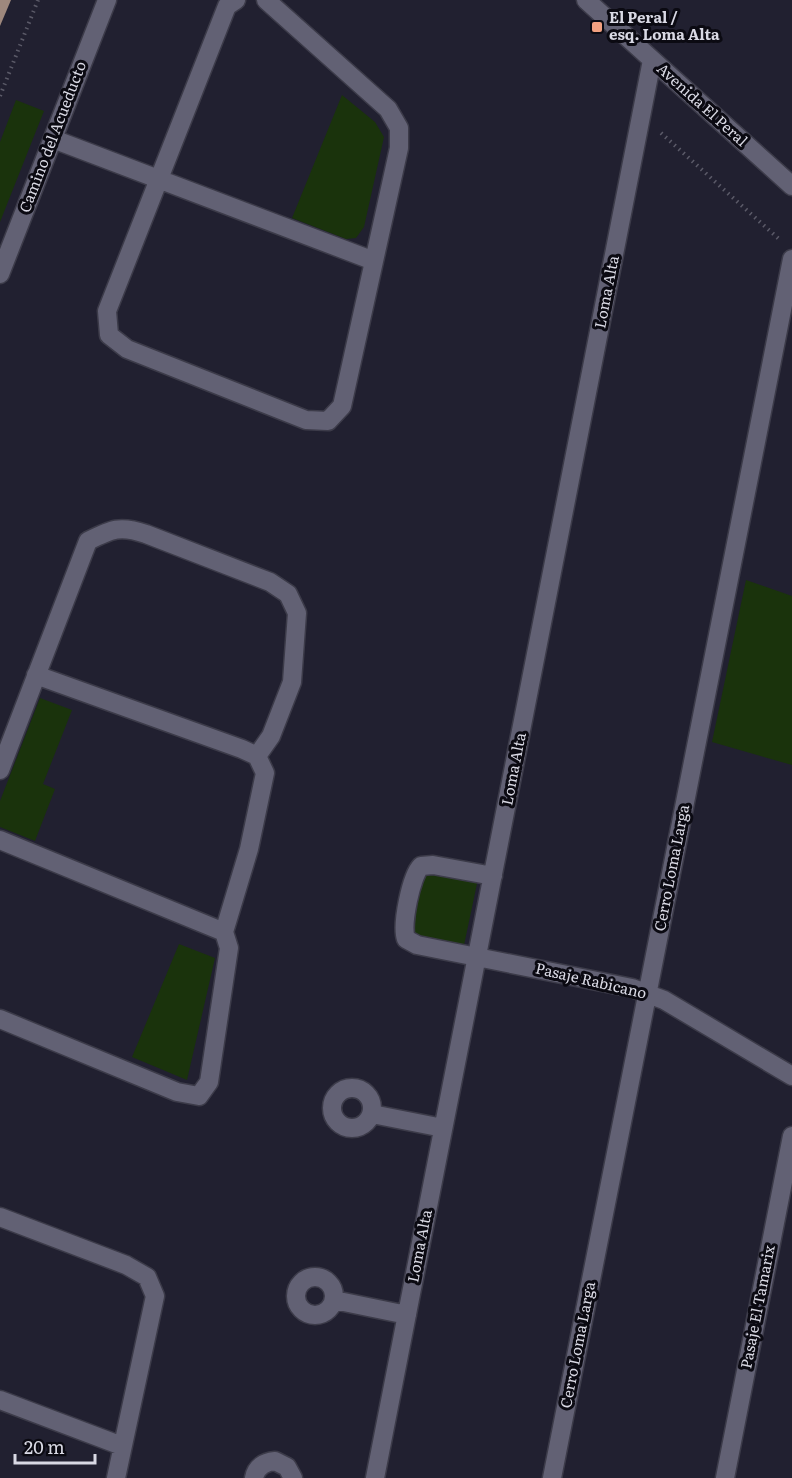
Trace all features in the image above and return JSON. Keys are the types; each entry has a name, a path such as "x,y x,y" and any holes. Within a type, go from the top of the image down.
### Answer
{"street":[{"name":"Camino del Acueducto","path":"0,274 107,0"},
{"path":"236,0 227,6 107,311 109,335 127,349 306,420 328,421 342,406 399,148 399,128 388,109 266,0"},
{"name":"Avenida El Peral","path":"586,0 792,186"},
{"name":"Loma Alta","path":"375,1478 652,60"},
{"path":"53,139 374,261"},
{"name":"Cerro Loma Larga","path":"552,1478 647,994 788,251"},
{"path":"0,770 88,542 111,529 133,530 270,582 288,594 297,613 292,682 271,736 257,756"},
{"path":"0,1018 177,1092 199,1096 209,1082 229,948 225,932 249,849 265,773 257,756 36,675"},
{"path":"0,840 225,932"},
{"name":"Pasaje Rabicano","path":"493,876 427,864 421,866 416,871 411,887 404,926 406,939 417,945 625,987 647,994 679,1009 792,1076"},
{"path":"372,1114 443,1128"},
{"name":"Pasaje El Tamarix","path":"725,1478 792,1136"},
{"path":"0,1217 126,1265 147,1277 155,1296 116,1478"},
{"path":"316,1277 328,1282 334,1294 334,1300 327,1311 320,1314 307,1314 298,1305 296,1292 303,1280 316,1277"},
{"path":"334,1300 407,1315"},
{"path":"0,1400 122,1446"},
{"path":"254,1478 263,1464 275,1461 287,1467 293,1478"}],"path":[{"path":"0,96 38,0"},
{"path":"642,115 788,251"}],"green space":[{"path":"342,95 375,122 384,137 364,227 356,238 346,239 292,218"},
{"path":"16,100 44,111 0,222 0,142"},
{"path":"746,580 792,596 792,765 712,742"},
{"path":"40,698 72,710 43,784 55,789 35,841 0,827 0,801"},
{"path":"425,868 478,879 464,945 411,934"},
{"path":"179,944 215,958 187,1080 132,1057"}],"building":[{"path":"0,0 11,0 0,26"}],"place":[{"name":"El Peral / esq. Loma Alta","path":"597,27"}]}
